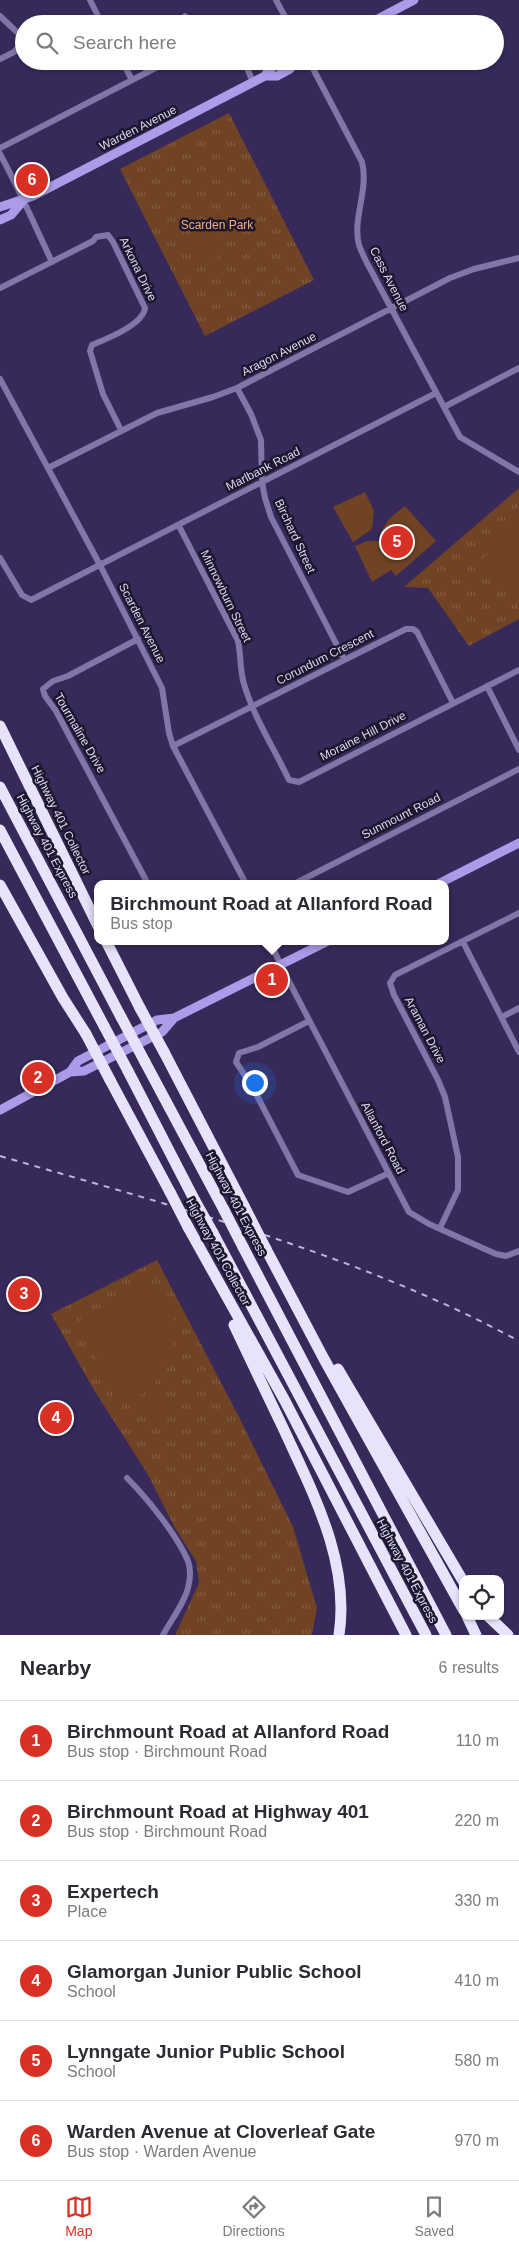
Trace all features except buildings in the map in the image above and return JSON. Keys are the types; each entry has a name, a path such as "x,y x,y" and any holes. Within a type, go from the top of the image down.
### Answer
{"highway":[{"name":"Highway 401 Collector","path":"0,726 94,918"},
{"name":"Highway 401 Express","path":"0,787 244,1247 446,1635"},
{"name":"Highway 401 Express","path":"0,830 426,1635"},
{"path":"0,874 63,998"},
{"name":"Highway 401 Collector","path":"0,885 63,998 86,1034 190,1231 285,1401 406,1635"},
{"path":"0,895 63,998"},
{"path":"108,945 301,1316 459,1602"},
{"path":"190,1231 303,1471 326,1529 335,1555 340,1584 339,1635"},
{"path":"301,1316 318,1335 459,1575"},
{"path":"469,1620 476,1635"},
{"path":"492,1620 508,1635"}],"main road":[{"path":"385,15 414,0"},
{"name":"Warden Avenue","path":"0,207 22,202 265,76 277,76 288,70"},
{"name":"Warden Avenue","path":"0,220 11,215 22,202"},
{"path":"446,880 519,843"},
{"path":"0,1110 70,1072 78,1061 157,1020 174,1018 320,945"}],"street":[{"path":"90,0 98,15"},
{"path":"276,0 284,15"},
{"path":"0,16 15,30"},
{"path":"0,60 15,51"},
{"path":"127,70 132,80"},
{"path":"0,148 151,70"},
{"path":"248,70 253,82"},
{"name":"Cass Avenue","path":"314,70 362,162 365,181 358,244 391,309 460,437 465,442 519,472"},
{"path":"0,154 52,262"},
{"name":"Arkona Drive","path":"0,288 93,241 96,237 108,235 114,242 145,308 141,318 114,336 92,346 90,351 103,394 121,430"},
{"name":"Aragon Avenue","path":"48,468 157,412 213,397 237,388 450,278 474,269 519,258"},
{"path":"444,406 519,368"},
{"name":"Scarden Avenue","path":"0,379 100,565 162,688 169,733 173,746 244,880"},
{"name":"Birchard Street","path":"237,388 251,414 261,440 262,482 271,517 344,660"},
{"name":"Marlbank Road","path":"0,558 22,595 31,600 436,393"},
{"name":"Minnowburn Street","path":"179,526 238,641 242,658 243,681 252,707"},
{"name":"Corundum Crescent","path":"173,746 406,629 413,629 418,632 453,703"},
{"name":"Tourmaline Drive","path":"138,639 68,676 53,681 43,689 45,696 56,711 146,880"},
{"name":"Moraine Hill Drive","path":"252,707 289,780 299,782 519,670"},
{"path":"487,686 519,750"},
{"name":"Sunmount Road","path":"302,880 519,769"},
{"name":"Araman Drive","path":"440,1228 458,1190 458,1157 441,1086 394,995 390,983 395,976 519,913"},
{"path":"463,942 519,1052"},
{"path":"272,945 281,966"},
{"name":"Allanford Road","path":"281,966 409,1212 417,1218 500,1256 519,1251"},
{"path":"502,1017 519,1008"},
{"path":"309,1022 258,1047 239,1053 236,1062 253,1088 298,1175 348,1192 389,1173"},
{"path":"127,1478 142,1493 161,1519 188,1562 189,1581 186,1593 163,1635"}],"green space":[{"name":"Scarden Park","path":"229,113 314,280 205,336 120,169"},
{"path":"201,218 216,229 220,234 223,244 219,257 205,262 183,248 183,241 191,236"},
{"path":"519,488 519,619 469,646 428,588 404,587"},
{"path":"365,492 374,511 372,529 353,542 333,507"},
{"path":"405,506 436,541 396,576 391,570 372,582 355,546 368,541 380,541 385,525"},
{"path":"519,516 519,592 481,562"},
{"path":"157,1260 240,1419 293,1527 317,1608 312,1635 175,1635 199,1583 196,1561 175,1528 147,1473 94,1390 51,1314"},
{"path":"161,1283 175,1325 172,1360 150,1390 118,1406 80,1323 81,1318 119,1297"},
{"path":"156,1391 173,1413 156,1425 140,1403"}],"railway":[{"path":"0,1156 199,1214 330,1258 458,1310 519,1341"}],"place":[{"name":"Warden Avenue at Cloverleaf Gate","path":"32,180"},
{"name":"Lynngate Junior Public School","path":"397,542"},
{"name":"Birchmount Road at Allanford Road","path":"272,980"},
{"name":"Birchmount Road at Highway 401","path":"38,1078"},
{"name":"Expertech","path":"24,1294"},
{"name":"Glamorgan Junior Public School","path":"56,1418"}]}
